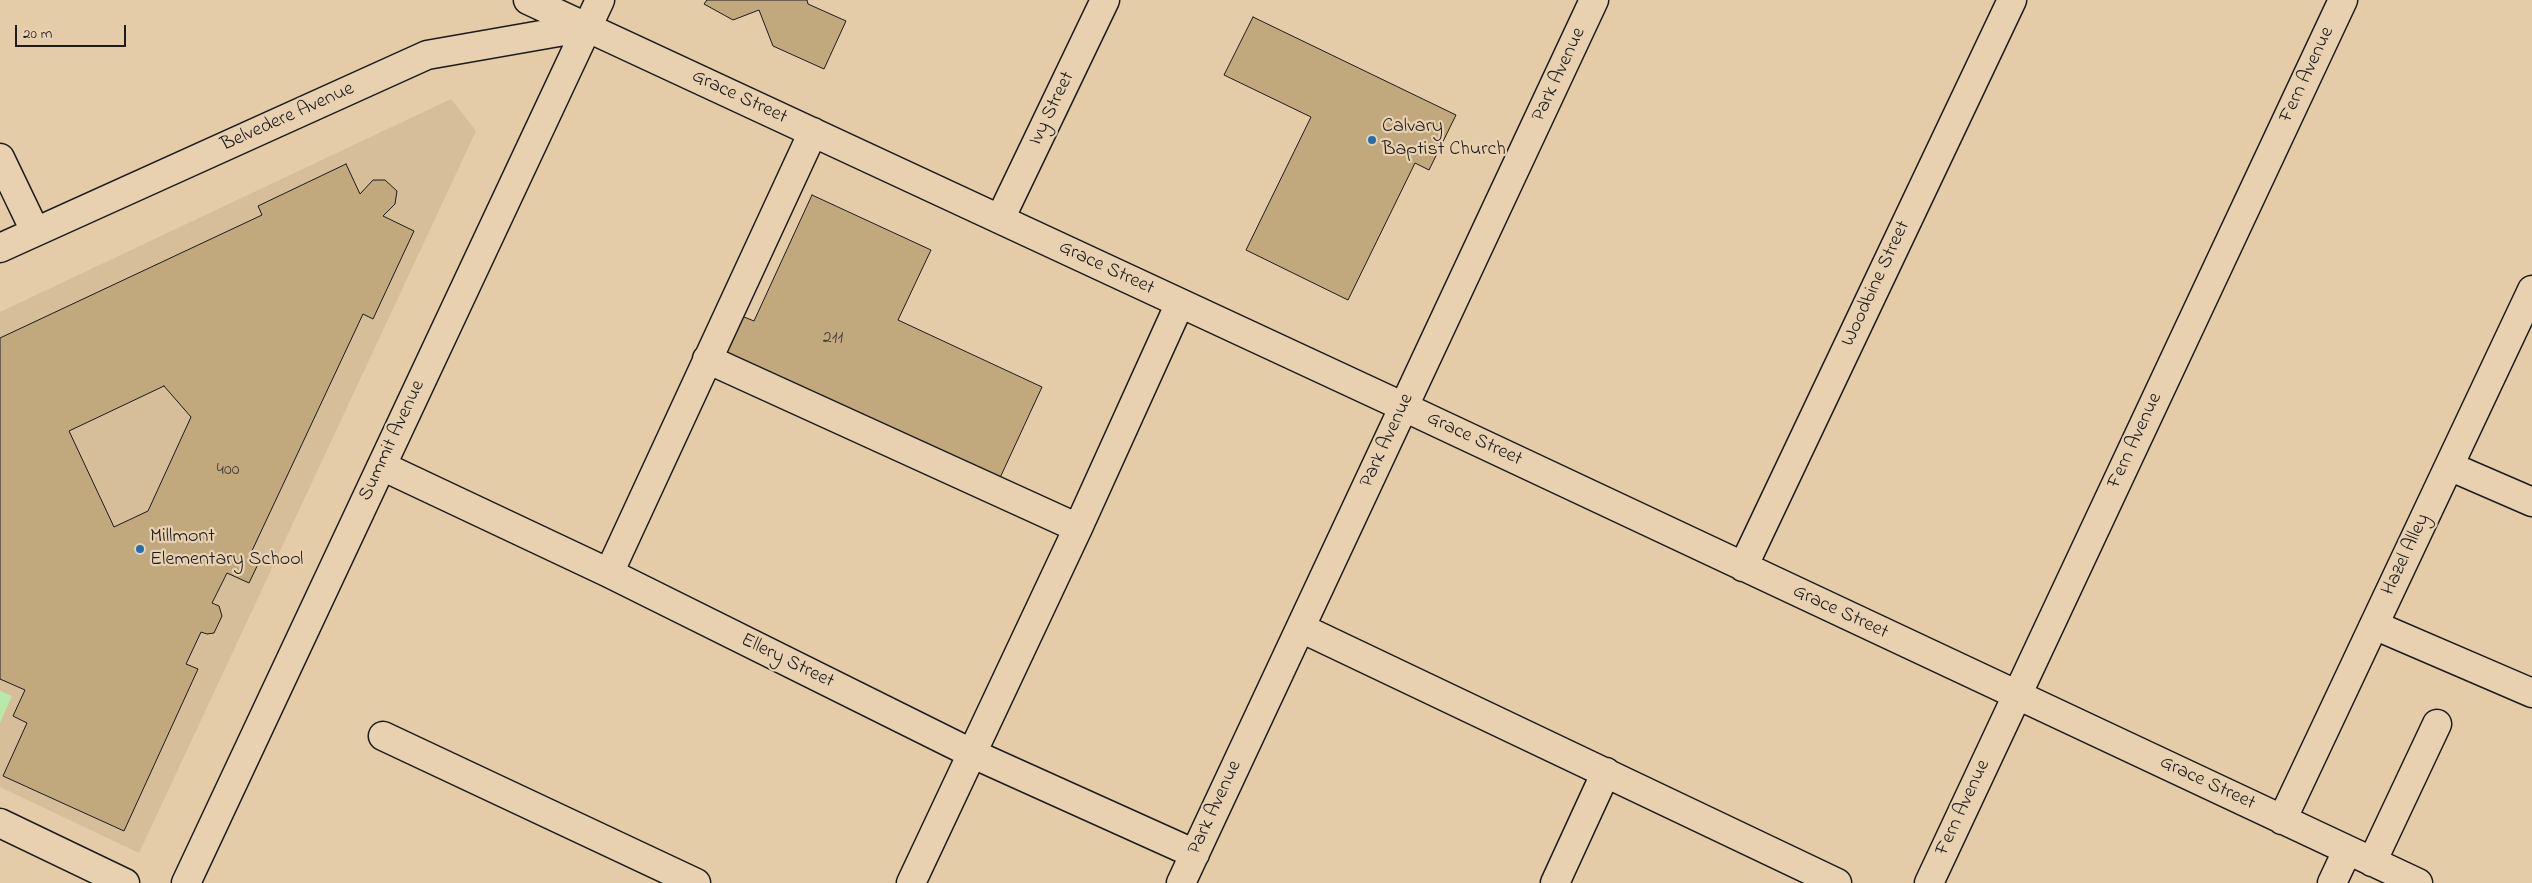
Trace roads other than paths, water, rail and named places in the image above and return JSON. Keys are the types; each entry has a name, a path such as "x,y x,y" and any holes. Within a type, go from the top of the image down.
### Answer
{"street":[{"name":"Grace Street","path":"528,0 1404,407 2016,696 2418,883"},
{"name":"Summit Avenue","path":"186,883 600,0"},
{"name":"Ivy Street","path":"1000,219 1105,0"},
{"name":"Park Avenue","path":"1181,883 1594,0"},
{"name":"Woodbine Street","path":"1743,567 2012,0"},
{"name":"Fern Avenue","path":"1929,883 2343,0"},
{"name":"Belvedere Avenue","path":"0,248 427,55 587,28"},
{"path":"609,573 813,132"},
{"path":"0,158 35,231"},
{"name":"Hazel Alley","path":"2282,820 2532,290"},
{"path":"911,883 1078,528 1180,303"},
{"path":"707,359 1078,528"},
{"name":"Ellery Street","path":"382,466 609,573 971,752 1195,854"},
{"path":"2449,466 2532,502"},
{"path":"2374,625 2532,693"},
{"path":"1300,628 1837,883"},
{"path":"2372,862 2438,724"},
{"path":"383,736 696,883"},
{"path":"1554,883 1606,772"},
{"path":"0,823 126,883"},
{"path":"2332,883 2347,850"}],"place":[{"name":"Calvary Baptist Church","path":"1372,140"},
{"name":"Millmont Elementary School","path":"140,549"}]}
